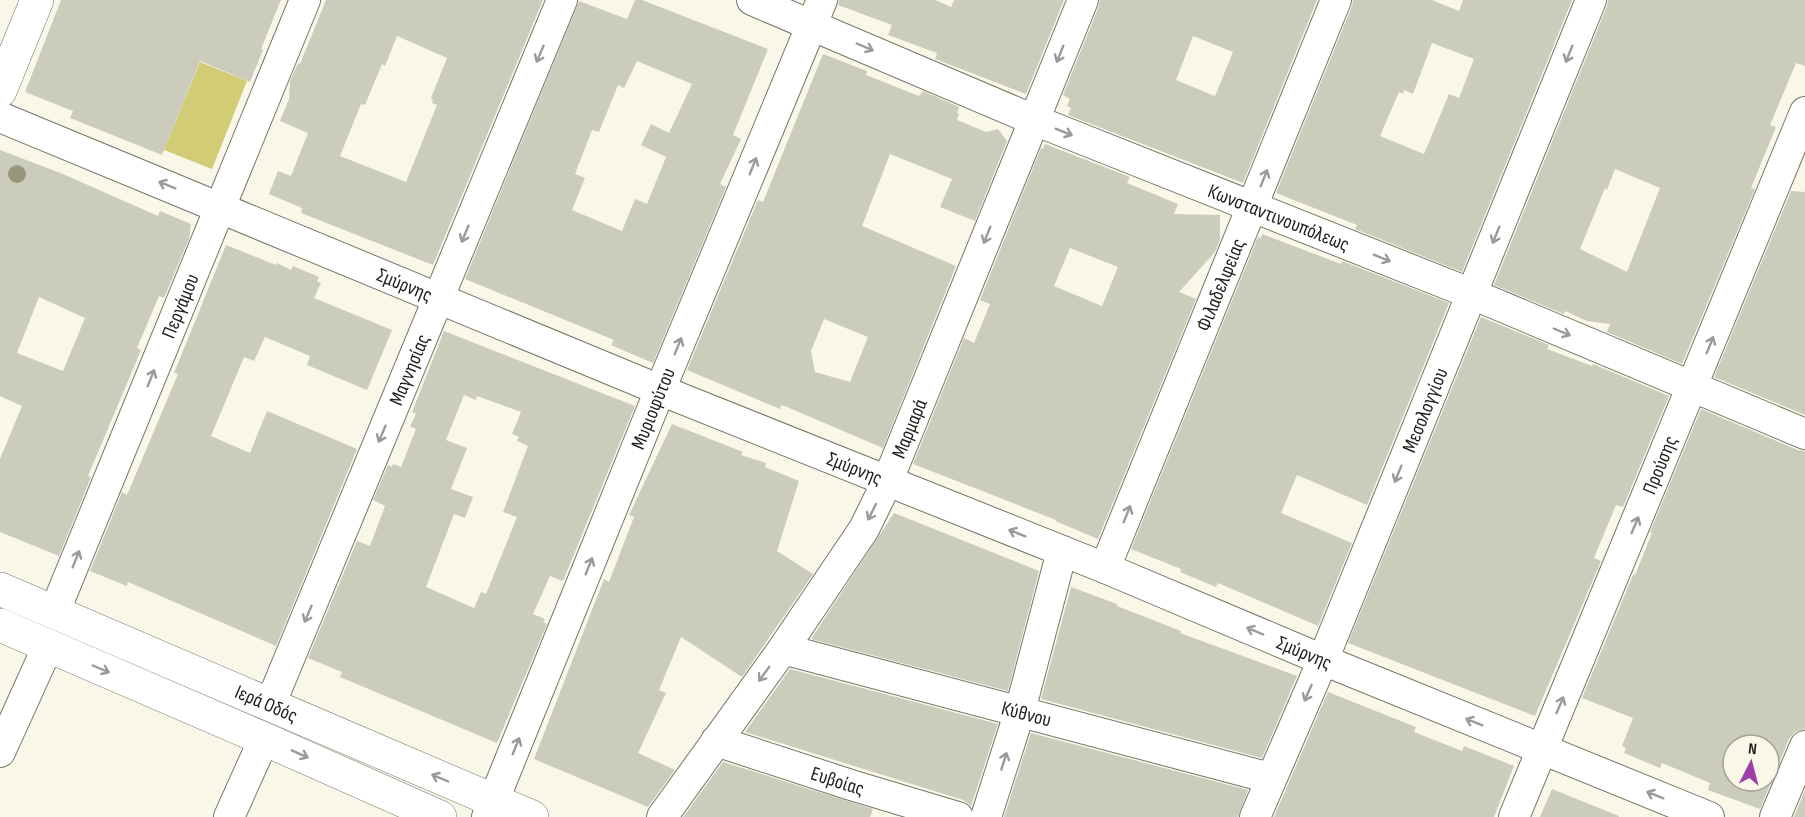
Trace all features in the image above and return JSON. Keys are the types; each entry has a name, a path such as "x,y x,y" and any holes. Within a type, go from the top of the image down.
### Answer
{"main road":[{"path":"0,91 36,0"},
{"name":"Ιερά Οδός","path":"0,590 270,705 490,809 532,817"},
{"name":"Ιερά Οδός","path":"0,625 264,738 440,817"}],"street":[{"name":"Περγάμου","path":"54,613 304,0"},
{"name":"Μαγνησίας","path":"270,705 562,0"},
{"name":"Κωνσταντινουπόλεως","path":"752,0 817,12 1034,120 1472,294 1805,434"},
{"name":"Μαρμαρά","path":"662,817 783,649 864,529 888,480 1083,0"},
{"name":"Φιλαδελφείας","path":"1106,568 1336,0"},
{"name":"Μεσολογγίου","path":"1255,817 1323,660 1591,0"},
{"name":"Μυριοφύτου","path":"490,809 817,12"},
{"name":"Προύσης","path":"1514,817 1692,387 1799,148 1805,112"},
{"name":"Σμύρνης","path":"0,117 660,390 1106,568 1323,660 1709,817"},
{"path":"986,817 1020,711 1062,551"},
{"path":"0,752 48,646"},
{"name":"Κύθνου","path":"783,649 1270,778"},
{"path":"229,817 264,738"},
{"name":"Ευβοίας","path":"716,741 958,817"},
{"path":"1775,817 1805,746"}],"shaded area":[{"path":"200,62 247,81 212,169 164,150"}],"building":[{"path":"61,0 281,0 250,82 200,61 162,155 70,118 73,111 25,92"},
{"path":"326,0 543,0 433,265 301,213 302,208 269,194 278,171 291,176 308,133 280,121 289,99 290,81 298,63 300,64","holes":["397,36 447,58 431,98 432,103 437,105 406,182 340,156 361,104 365,105 382,64 385,66"]},
{"path":"635,0 642,0 768,49 733,135 741,139 720,184 726,187 653,363 611,345 614,340 465,279 579,1 627,19","holes":["637,61 692,84 669,133 651,124 641,145 666,157 647,204 635,199 622,231 572,210 585,178 575,174 592,130 599,132 618,85 624,88"]},
{"path":"839,0 935,0 951,7 954,0 1064,0 1026,94 935,59 937,53 888,35 892,25 838,5"},
{"path":"1100,0 1317,0 1243,183 1068,115 1071,108 1067,106 1070,99 1063,95","holes":["1193,36 1233,52 1215,96 1176,80"]},
{"path":"1353,0 1432,0 1459,11 1463,0 1572,0 1462,272 1355,229 1357,225 1276,193","holes":["1432,43 1474,59 1459,98 1449,94 1424,154 1380,136 1399,92 1403,94 1404,90 1413,94"]},
{"path":"1608,0 1805,0 1805,66 1796,63 1770,125 1776,127 1751,188 1755,189 1682,364 1607,332 1610,324 1587,321 1565,311 1564,314 1494,285","holes":["1615,169 1660,188 1627,272 1580,249"]},
{"path":"823,54 867,71 866,75 919,96 923,91 959,107 957,120 986,132 998,129 1007,141 975,221 940,207 952,179 890,154 862,226 956,266 883,448 787,407 781,405 780,409 687,370 758,200 763,202","holes":["824,319 868,337 850,382 815,372 811,351"]},
{"path":"1045,144 1130,177 1127,183 1178,204 1174,214 1220,215 1220,240 1215,252 1179,292 1196,299 1098,539 1056,520 913,464 964,338 974,343 990,304 980,300 1041,148 1043,149","holes":["1070,248 1118,267 1102,306 1054,286"]},
{"path":"0,150 63,174 158,216 160,211 191,224 189,239 164,298 159,296 137,348 141,350 88,476 91,477 59,556 0,532 0,459 22,406 0,396","holes":["39,297 85,318 63,371 17,353"]},
{"path":"1791,191 1805,192 1805,415 1714,377"},
{"path":"1262,234 1341,264 1342,261 1449,303 1367,505 1297,475 1281,513 1352,543 1318,626 1218,583 1216,587 1180,572 1181,569 1131,549 1258,237 1261,238"},
{"path":"226,245 276,265 277,263 291,270 293,266 319,277 317,281 321,283 314,298 392,330 367,390 307,365 310,356 265,337 254,361 244,357 211,436 250,453 267,411 357,449 276,646 128,582 127,586 90,571 122,492 127,495 178,374 174,373"},
{"path":"1481,317 1549,345 1547,349 1592,366 1593,364 1669,396 1623,507 1616,505 1594,558 1601,561 1535,716 1348,643"},
{"path":"444,331 635,406 563,581 550,576 533,614 545,619 543,622 547,624 497,743 340,677 342,672 308,658 357,541 370,546 385,506 373,500 388,465 401,467 416,429 410,426 416,414 412,412","holes":["464,395 476,400 477,396 521,412 512,434 519,437 517,441 528,446 503,512 517,517 486,594 481,592 474,608 426,587 454,514 465,518 473,497 451,489 467,448 446,440"]},
{"path":"1701,409 1805,451 1805,729 1795,732 1789,739 1781,758 1781,733 1721,733 1721,793 1767,793 1760,809 1708,790 1710,783 1662,763 1660,768 1624,753 1626,748 1622,746 1633,718 1582,698 1652,533 1650,532"},
{"path":"672,424 743,452 741,455 766,463 765,467 799,481 777,551 813,574 742,677 681,637 659,690 666,693 638,753 675,770 648,807 534,759 604,579 609,582 634,517 629,515"},
{"path":"894,513 1039,571 1008,691 811,639"},
{"path":"1071,587 1181,631 1180,633 1297,676 1262,758 1041,699"},
{"path":"790,669 998,724 971,806 963,800 745,732"},
{"path":"1328,692 1416,727 1414,732 1462,751 1464,746 1514,766 1494,817 1274,817"},
{"path":"1031,733 1248,790 1238,817 1004,817"},
{"path":"723,762 873,809 870,817 683,817"},
{"path":"1552,789 1619,816 1619,817 1540,817"},
{"path":"1805,790 1805,817 1794,817"}]}
